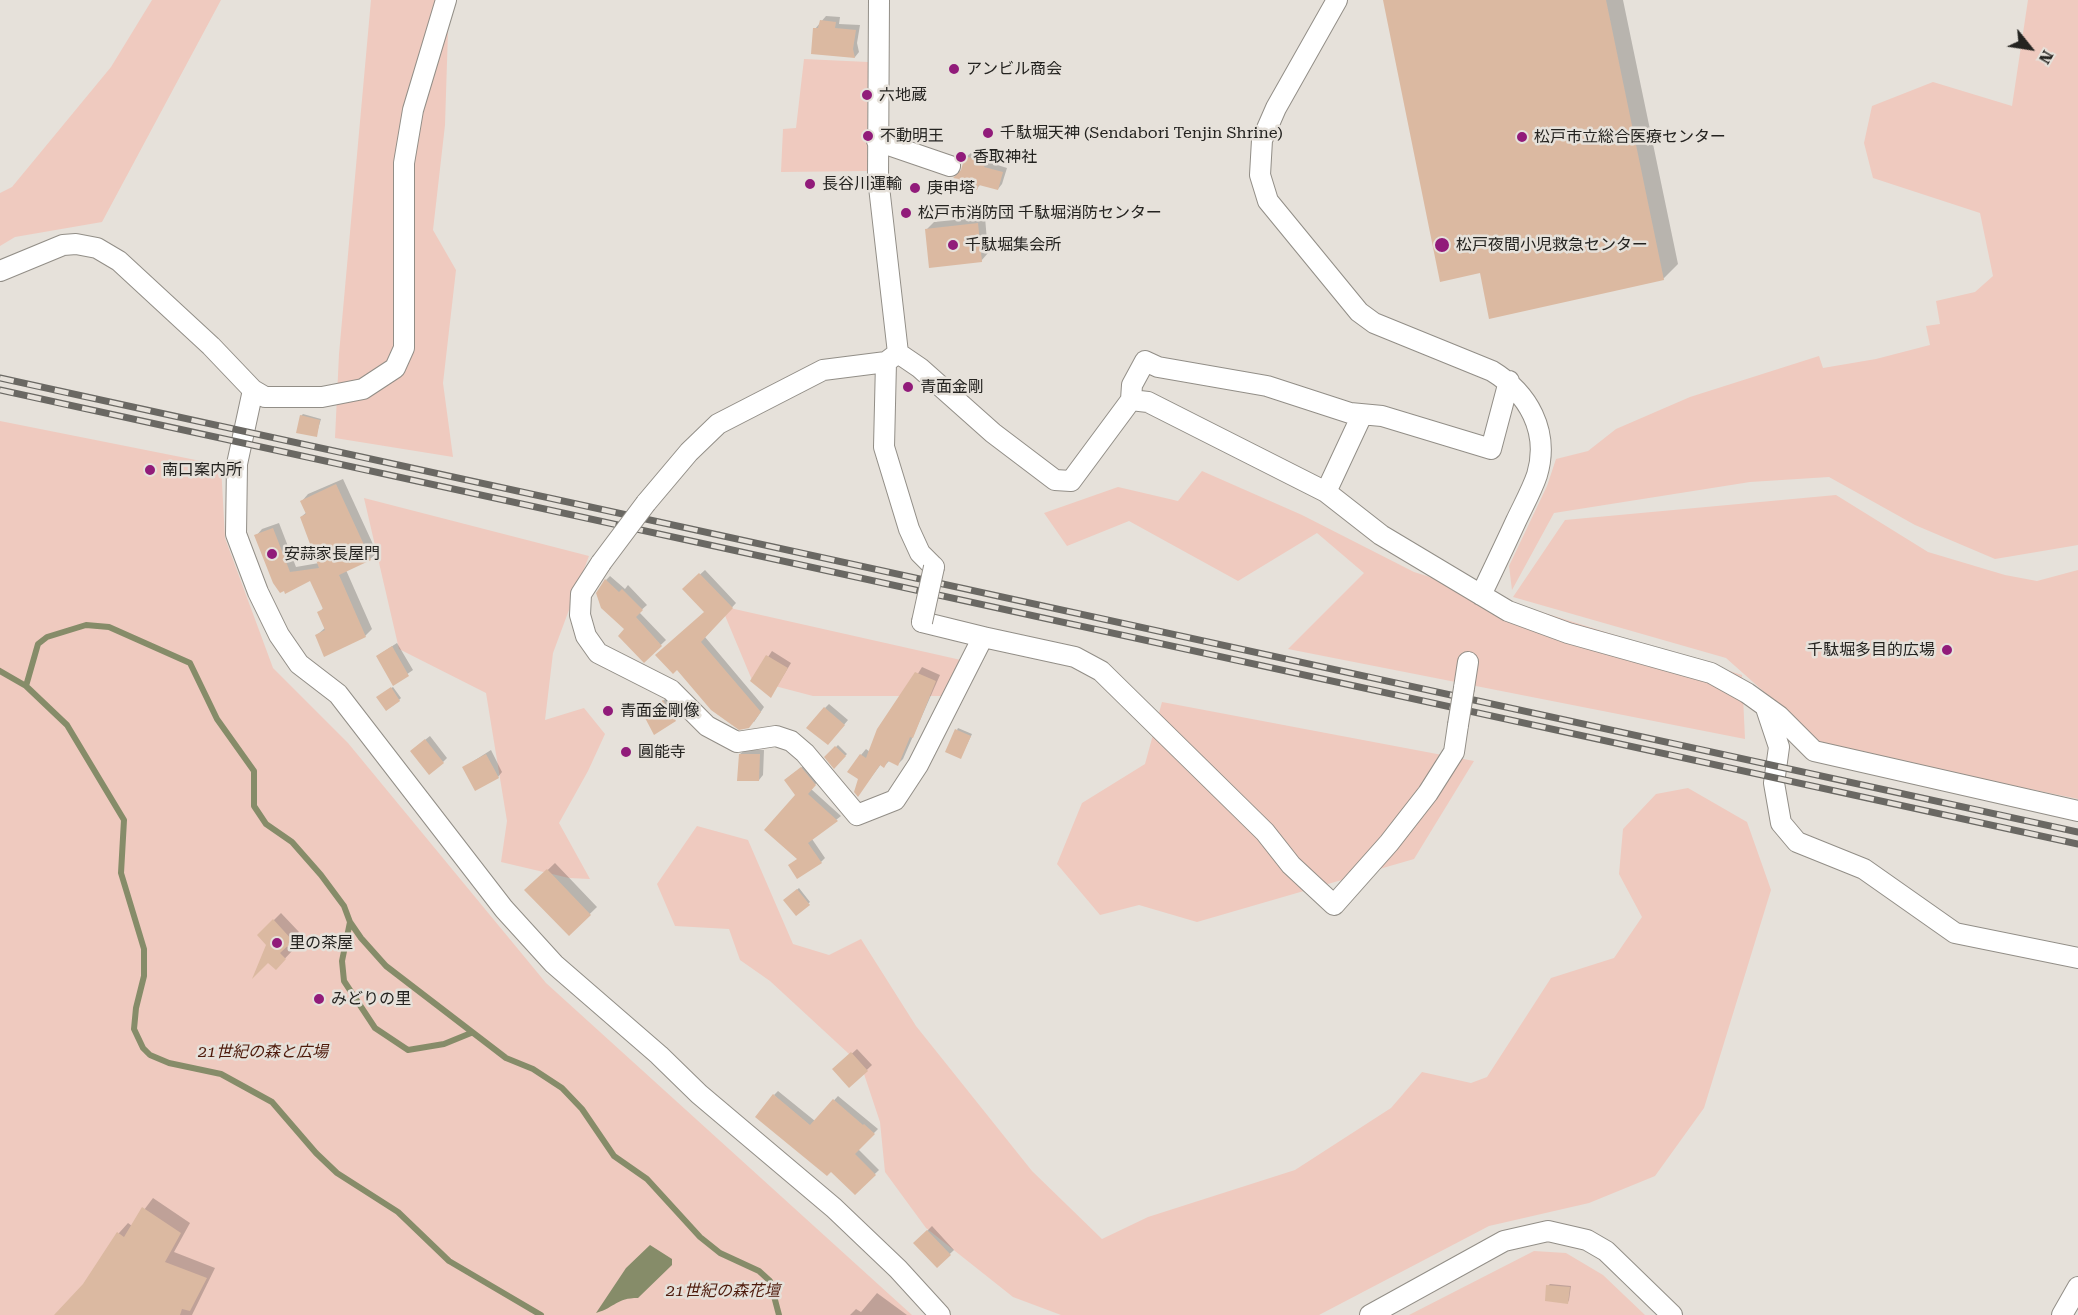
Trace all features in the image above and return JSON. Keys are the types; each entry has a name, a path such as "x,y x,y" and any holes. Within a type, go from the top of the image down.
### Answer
{"street":[{"path":"0,271 63,245 76,244 97,248 120,261 211,346 253,390 265,397 322,398 363,389 395,368 404,348 404,163 413,110 446,0"},
{"path":"879,0 878,178 892,358 884,447 909,529 920,553 934,567 922,622 1075,657 1101,671 1265,832 1291,865 1334,905 1389,843 1428,793 1454,752 1468,662"},
{"path":"1337,0 1262,140 1260,175 1268,201 1359,312 1374,323 1492,370 1509,381 1526,399 1533,412 1539,428 1541,460 1537,477 1481,595"},
{"path":"877,141 950,166"},
{"path":"983,637 918,765 895,800 857,815 805,753 791,741 776,736 737,742 728,738 692,713 671,690 598,653 586,636 580,615 581,594 601,562 646,503 689,452 718,424 823,370 892,358 920,368 993,433 1055,480 1064,483 1071,481 1131,400 1132,385 1145,362 1158,367 1267,386 1350,413 1382,416 1491,449 1509,381"},
{"path":"253,390 237,464 236,534 258,592 279,635 299,664 338,694 504,909 554,964 659,1055 699,1094 834,1208 898,1269 940,1315"},
{"path":"1131,400 1148,402 1326,492 1381,535 1508,610 1568,633 1711,674 1747,693 1779,716 1814,751 2078,811"},
{"path":"1326,492 1362,415"},
{"path":"1766,708 1779,747 1774,783 1781,823 1797,842 1864,869 1955,933 2078,958"},
{"path":"1370,1315 1504,1241 1548,1231 1587,1240 1606,1251 1672,1315"},
{"path":"2062,1315 2078,1287"}],"green space":[{"path":"152,0 221,0 102,222 15,237 0,246 0,193 12,187 111,67"},
{"path":"371,0 449,0 445,125 433,230 456,270 443,383 453,457 335,438 339,354"},
{"path":"2028,0 2078,0 2078,545 1995,559 1915,525 1829,477 1750,482 1554,513 1512,590 1509,566 1547,486 1556,459 1588,451 1616,429 1690,397 1819,356 1823,368 1876,359 1930,345 1926,326 1940,324 1936,301 1975,292 1993,276 1980,213 1873,178 1864,143 1872,106 1933,82 2012,106"},
{"path":"804,59 868,62 867,171 781,172 783,129 796,128"},
{"name":"21世紀の森と広場","path":"0,421 221,465 225,538 273,668 348,743 546,983 912,1315 0,1315"},
{"path":"1202,471 1302,515 1414,572 1742,675 1745,739 1288,649 1364,573 1317,533 1238,581 1129,521 1067,546 1044,513 1118,487 1178,501"},
{"name":"千駄堀多目的広場","path":"1836,495 1928,552 2005,575 2037,581 2078,570 2078,799 1826,747 1726,658 1513,597 1565,520"},
{"path":"364,498 589,556 553,653 545,720 584,708 605,734 588,771 559,823 590,879 569,878 501,862 507,821 486,693 399,649"},
{"path":"721,606 961,660 942,696 813,696 752,680"},
{"path":"1162,702 1474,761 1414,859 1197,922 1139,905 1100,915 1057,864 1082,803 1145,764"},
{"path":"1688,788 1747,822 1771,890 1704,1108 1655,1176 1589,1203 1489,1226 1319,1315 1061,1315 1013,1297 926,1228 885,1172 880,1122 861,1065 770,981 740,960 729,929 675,926 657,884 697,826 748,840 793,944 829,955 861,939 916,1026 1032,1171 1102,1239 1148,1217 1295,1170 1391,1108 1422,1072 1471,1083 1487,1077 1551,978 1614,958 1642,917 1619,874 1623,829 1656,794"},
{"path":"1534,1251 1566,1253 1603,1275 1645,1315 1409,1315"}],"shaded area":[{"path":"650,1245 672,1259 672,1265 638,1298 620,1301 596,1313 626,1268"}],"building":[{"name":"松戸市立総合医療センター","path":"1383,0 1606,0 1664,280 1489,319 1480,273 1440,282"},
{"path":"820,20 836,22 835,28 856,30 853,49 855,58 811,54 813,28 818,28"},
{"path":"965,156 986,163 984,167 1003,172 998,190 979,185 977,190 957,184 959,179 953,178 961,170"},
{"name":"千駄堀集会所","path":"978,223 982,262 929,268 925,229"},
{"path":"300,415 320,420 317,437 296,433"},
{"path":"336,484 371,560 339,575 366,637 324,657 315,635 325,630 317,612 323,609 310,581 285,594 284,591 280,593 273,583 254,535 273,528 290,572 319,568 300,517 306,514 300,501"},
{"path":"699,573 733,608 701,642 761,712 749,728 739,730 711,710 677,670 673,674 655,655 704,612 682,589"},
{"path":"605,579 619,592 622,589 643,610 636,617 662,646 644,663 618,636 624,629 601,608 596,593"},
{"path":"392,646 409,676 393,686 376,656"},
{"path":"766,655 788,668 771,698 750,681"},
{"path":"915,672 936,681 913,738 910,737 898,766 888,761 884,768 880,765 858,797 854,792 858,779 847,772 860,754 866,758 877,729"},
{"path":"391,687 400,701 386,711 376,697"},
{"path":"663,700 676,721 654,735 643,714"},
{"path":"824,707 845,725 828,745 806,728"},
{"path":"955,729 971,736 961,759 945,752"},
{"path":"425,739 444,763 429,775 410,751"},
{"path":"835,746 846,756 834,769 824,757"},
{"path":"486,754 499,778 475,791 462,767"},
{"path":"739,754 760,754 759,781 737,781"},
{"path":"801,767 816,785 808,794 838,821 808,843 822,863 797,879 788,865 797,859 764,830 795,795 784,780"},
{"path":"547,869 591,915 569,936 524,890"},
{"path":"797,889 810,905 796,916 783,900"},
{"name":"里の茶屋","path":"273,919 293,941 280,953 286,959 276,970 268,963 252,979 266,945 257,935"},
{"path":"851,1052 868,1071 849,1088 832,1069"},
{"path":"773,1094 810,1125 833,1099 875,1134 855,1154 876,1175 855,1195 831,1172 827,1176 755,1117"},
{"path":"142,1207 181,1233 165,1262 207,1278 190,1311 182,1309 180,1315 54,1315 83,1284 117,1232 124,1237"},
{"path":"927,1230 951,1255 937,1268 913,1243"},
{"path":"1546,1285 1570,1287 1568,1304 1545,1301"}],"waterway":[{"path":"26,686 38,644 47,637 86,625 109,627 190,663 217,719 254,771 254,806 266,824 292,842 321,875 344,906 350,922 361,938 386,966 506,1058 533,1069 562,1088 582,1109 614,1156 647,1179 700,1237 720,1253 759,1271 770,1281 779,1315"},
{"path":"0,671 26,686 67,725 124,820 121,873 144,949 144,976 136,1008 134,1029 143,1048 150,1055 169,1063 221,1074 272,1102 316,1153 337,1173 398,1212 449,1261 541,1315"},
{"path":"350,922 342,961 344,981 375,1028 408,1050 444,1044 471,1033"}],"railway":[{"path":"0,378 2078,832"},
{"path":"0,390 2078,844"}],"place":[{"name":"アンビル商会","path":"954,69"},
{"name":"六地蔵","path":"867,95"},
{"name":"千駄堀天神 (Sendabori Tenjin Shrine)","path":"988,133"},
{"name":"不動明王","path":"868,136"},
{"name":"松戸市立総合医療センター","path":"1522,137"},
{"name":"香取神社","path":"961,157"},
{"name":"長谷川運輸","path":"810,184"},
{"name":"庚申塔","path":"915,188"},
{"name":"松戸市消防団 千駄堀消防センター","path":"906,213"},
{"name":"千駄堀集会所","path":"953,245"},
{"name":"松戸夜間小児救急センター","path":"1442,245"},
{"name":"青面金剛","path":"908,387"},
{"name":"南口案内所","path":"150,470"},
{"name":"安蒜家長屋門","path":"272,554"},
{"name":"千駄堀多目的広場","path":"1947,650"},
{"name":"青面金剛像","path":"608,711"},
{"name":"圓能寺","path":"626,752"},
{"name":"里の茶屋","path":"277,943"},
{"name":"みどりの里","path":"319,999"}],"park label":[{"name":"21世紀の森花壇","path":"723,1291"}]}
